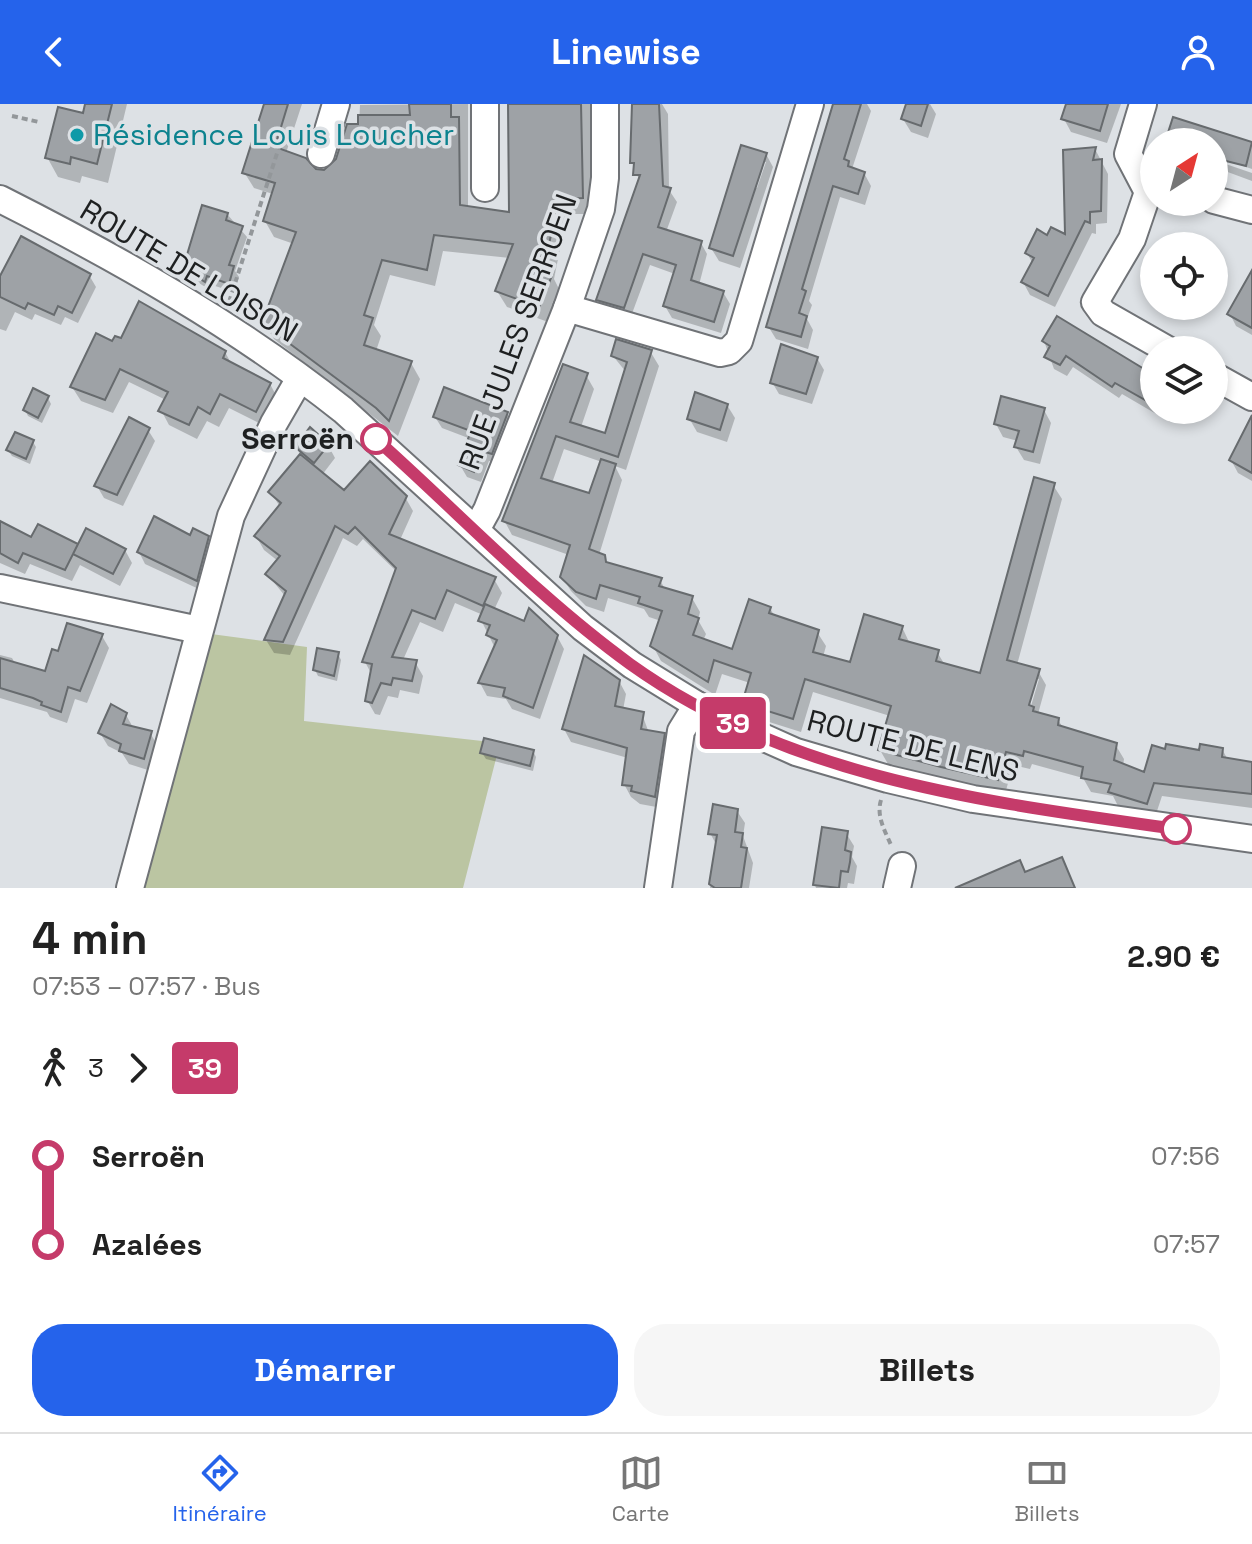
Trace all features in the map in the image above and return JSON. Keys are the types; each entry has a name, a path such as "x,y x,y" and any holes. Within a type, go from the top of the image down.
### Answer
{"street":[{"path":"321,154 336,104"},
{"path":"485,104 485,188"},
{"name":"RUE JULES SERROEN","path":"476,530 487,510 567,308 601,209 605,178 605,104"},
{"path":"567,308 720,353 729,351 739,341 810,104"},
{"path":"1140,174 1128,154 1143,104"},
{"name":"ROUTE DE LOISON","path":"0,199 129,265 300,378"},
{"path":"1228,204 1252,210"},
{"path":"1141,216 1132,239 1095,302 1103,313 1143,336"},
{"path":"130,888 231,516 274,423 300,378"},
{"name":"ROUTE DE LENS","path":"300,378 343,410 583,628 632,665 697,705 796,752 888,779 973,799 1252,839"},
{"path":"1228,384 1252,397"},
{"path":"0,588 196,639"},
{"path":"658,888 681,731 697,705"}],"path":[{"path":"12,116 39,122"},
{"path":"222,324 280,144"},
{"path":"888,779 878,808 899,877"}],"green space":[{"path":"211,634 307,647 304,721 500,743 463,888 140,888"}],"building":[{"name":"Résidence Louis Loucher","path":"85,104 112,104 97,164 71,157 70,164 45,158 58,107 83,113"},
{"path":"264,104 288,104 275,147 306,158 316,169 324,170 336,159 347,124 358,124 358,115 410,115 409,104 451,104 451,117 459,117 460,205 509,212 508,104 581,104 583,198 558,199 544,270 553,273 539,307 495,291 513,244 434,235 427,270 382,260 364,315 373,318 364,345 412,361 389,421 262,323 296,232 263,221 275,183 242,173"},
{"path":"632,104 659,104 663,186 671,188 658,227 702,241 691,280 724,291 714,322 663,306 676,265 643,254 624,308 596,300 640,175 633,175 634,163 630,163"},
{"path":"833,104 861,104 844,159 849,161 848,166 865,172 858,194 833,186 802,289 806,291 799,313 807,316 801,337 766,327"},
{"path":"906,104 928,104 921,126 901,119"},
{"path":"1066,104 1108,104 1100,131 1061,119"},
{"path":"1173,117 1208,128 1169,128"},
{"path":"1228,134 1252,142 1246,166 1228,162"},
{"path":"741,145 767,153 733,256 709,248"},
{"path":"1096,147 1093,160 1102,159 1101,211 1090,212 1090,223 1085,221 1048,296 1021,282 1034,258 1025,253 1037,229 1047,235 1051,227 1065,234 1063,150"},
{"path":"202,205 228,213 226,220 243,226 229,265 234,266 229,284 207,276 205,282 183,268"},
{"path":"21,236 91,274 72,313 58,306 54,315 28,303 25,309 0,297 0,276"},
{"path":"1252,270 1252,328 1228,312"},
{"path":"139,301 226,351 223,358 271,383 256,412 220,394 210,414 198,407 189,425 158,411 168,392 120,369 105,400 70,387 96,333 112,341 115,336 121,338"},
{"path":"1057,316 1140,366 1140,397 1115,383 1112,387 1066,356 1060,365 1044,357 1050,346 1042,341"},
{"path":"616,339 652,350 618,457 556,436 541,478 589,493 601,459 616,464 589,549 605,555 606,562 662,578 659,586 693,596 688,614 699,618 693,635 732,649 749,599 771,607 769,613 819,630 813,652 850,662 864,614 903,626 899,639 939,650 936,661 980,673 1034,477 1055,483 1007,660 1040,669 1029,705 1034,707 1033,711 1059,718 1058,725 1117,743 1114,760 1144,772 1152,745 1165,749 1166,744 1199,750 1200,744 1223,748 1222,757 1252,762 1252,794 1154,783 1147,804 1108,792 1111,784 1081,778 1083,767 1024,751 1023,756 1006,752 998,780 941,767 878,750 891,706 805,679 793,719 742,703 751,673 714,660 708,682 650,646 662,611 638,603 640,597 600,585 596,599 576,592 560,577 570,545 502,521 563,364 588,373 570,422 605,433 627,362 611,356"},
{"path":"781,344 818,357 806,394 770,383"},
{"path":"444,387 508,412 492,454 482,451 474,472 458,465 471,431 433,417"},
{"path":"33,388 49,396 38,418 23,410"},
{"path":"695,392 728,404 720,430 687,419"},
{"path":"1001,396 1045,408 1033,452 1014,447 1019,431 994,424"},
{"path":"1252,415 1252,473 1229,460"},
{"path":"129,417 150,428 117,495 94,486"},
{"path":"310,427 329,444 314,463 295,447"},
{"path":"15,432 34,440 26,459 6,450"},
{"path":"300,454 344,490 370,461 407,496 389,534 496,577 483,606 447,590 435,619 412,610 392,657 417,660 412,681 393,678 391,685 381,683 372,703 365,701 372,664 362,662 396,568 355,527 348,534 335,526 283,642 264,640 286,591 265,574 280,556 254,536 281,503 268,492"},
{"path":"154,516 190,535 193,528 209,536 197,581 137,552"},
{"path":"0,521 31,537 38,524 78,544 86,528 126,549 113,574 73,554 65,570 23,553 18,563 0,553"},
{"path":"485,604 524,621 529,608 558,635 533,708 503,696 505,688 478,683 497,640 486,635 490,625 478,621"},
{"path":"67,623 103,634 80,691 68,687 61,712 41,705 42,702 33,698 0,688 0,658 45,671 52,649 58,651"},
{"path":"317,648 339,652 334,676 313,670"},
{"path":"584,655 620,680 615,706 644,712 641,729 665,733 655,797 631,791 632,786 622,785 627,748 562,729"},
{"path":"111,704 127,713 123,724 152,731 144,759 119,751 121,744 98,733"},
{"path":"484,738 534,750 530,766 480,753"},
{"path":"713,804 738,809 735,832 743,833 741,847 747,848 741,888 715,888 709,884 717,835 708,834"},
{"path":"822,827 848,831 845,850 851,852 850,862 848,872 841,871 839,888 813,885"},
{"path":"1062,857 1075,888 955,888 1020,860 1025,872"}],"bus line":[{"name":"39","path":"376,439 583,628 632,665 697,705 749,731 796,752 888,779 973,799 1176,829"}],"place":[{"name":"Résidence Louis Loucher","path":"77,135"},
{"name":"Serroën","path":"376,439"}]}
